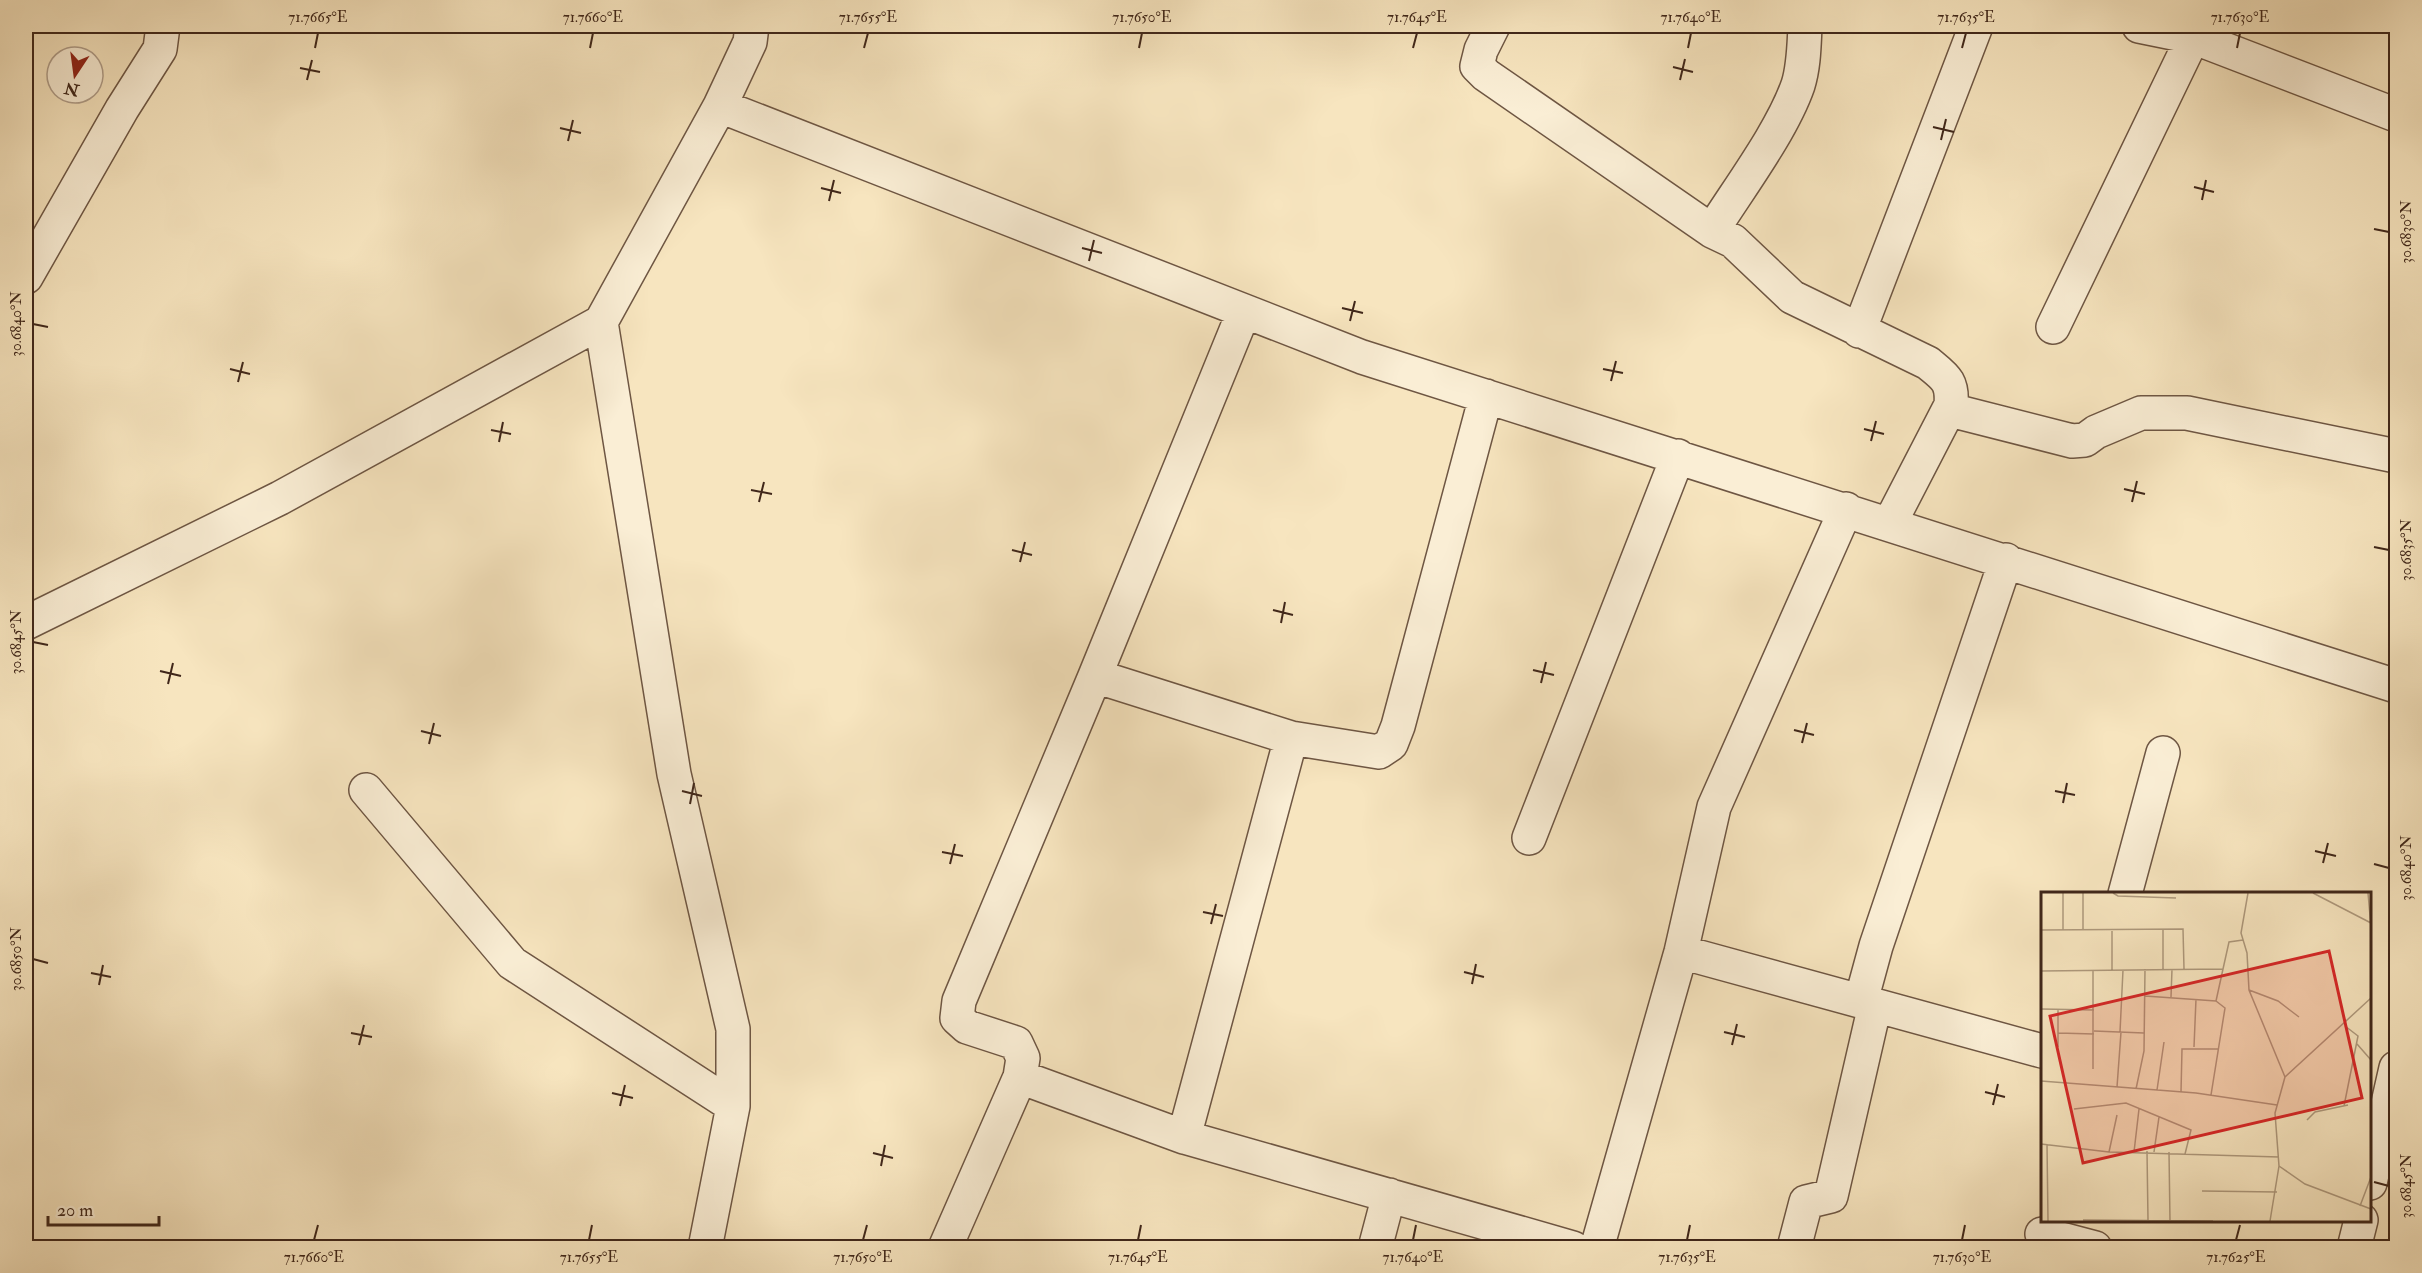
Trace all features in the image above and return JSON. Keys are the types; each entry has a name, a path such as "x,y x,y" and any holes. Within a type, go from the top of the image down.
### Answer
{"street":[{"path":"26,277 122,109 160,50 163,26"},
{"path":"26,623 280,498 601,322 720,106 750,42 752,26"},
{"path":"1493,26 1481,50 1477,66 1486,75 1712,231 1733,241 1792,297 1928,363 1945,378 1952,389 1951,405 1890,523"},
{"path":"1712,231 1788,109 1798,83 1804,54 1805,26"},
{"path":"1859,331 1976,26"},
{"path":"2139,26 2193,37 2397,115"},
{"path":"2053,327 2193,37"},
{"path":"720,106 1362,357 2397,686"},
{"path":"945,1248 1020,1077 1023,1058 1016,1043 967,1028 957,1018 959,1001 1095,676 1244,310"},
{"path":"601,322 674,774 733,1029 733,1106 705,1248"},
{"path":"1095,676 1291,738 1379,752 1391,744 1398,726 1486,396"},
{"path":"1951,405 1958,412 2072,441 2085,440 2096,432 2141,413 2187,413 2397,456"},
{"path":"1529,838 1678,456"},
{"path":"1597,1248 1681,952 1714,807 1846,509"},
{"path":"1794,1248 1806,1202 1831,1196 1868,1003 1876,946 2006,560"},
{"path":"1184,1137 1291,738"},
{"path":"2126,892 2163,753"},
{"path":"366,789 512,963 733,1106"},
{"path":"1681,952 2041,1050"},
{"path":"2371,1173 2377,1116 2397,1068"},
{"path":"1020,1077 1184,1137 1573,1248"},
{"path":"1375,1248 1389,1195"},
{"path":"2354,1248 2361,1222"},
{"path":"2042,1234 2095,1248"}]}
